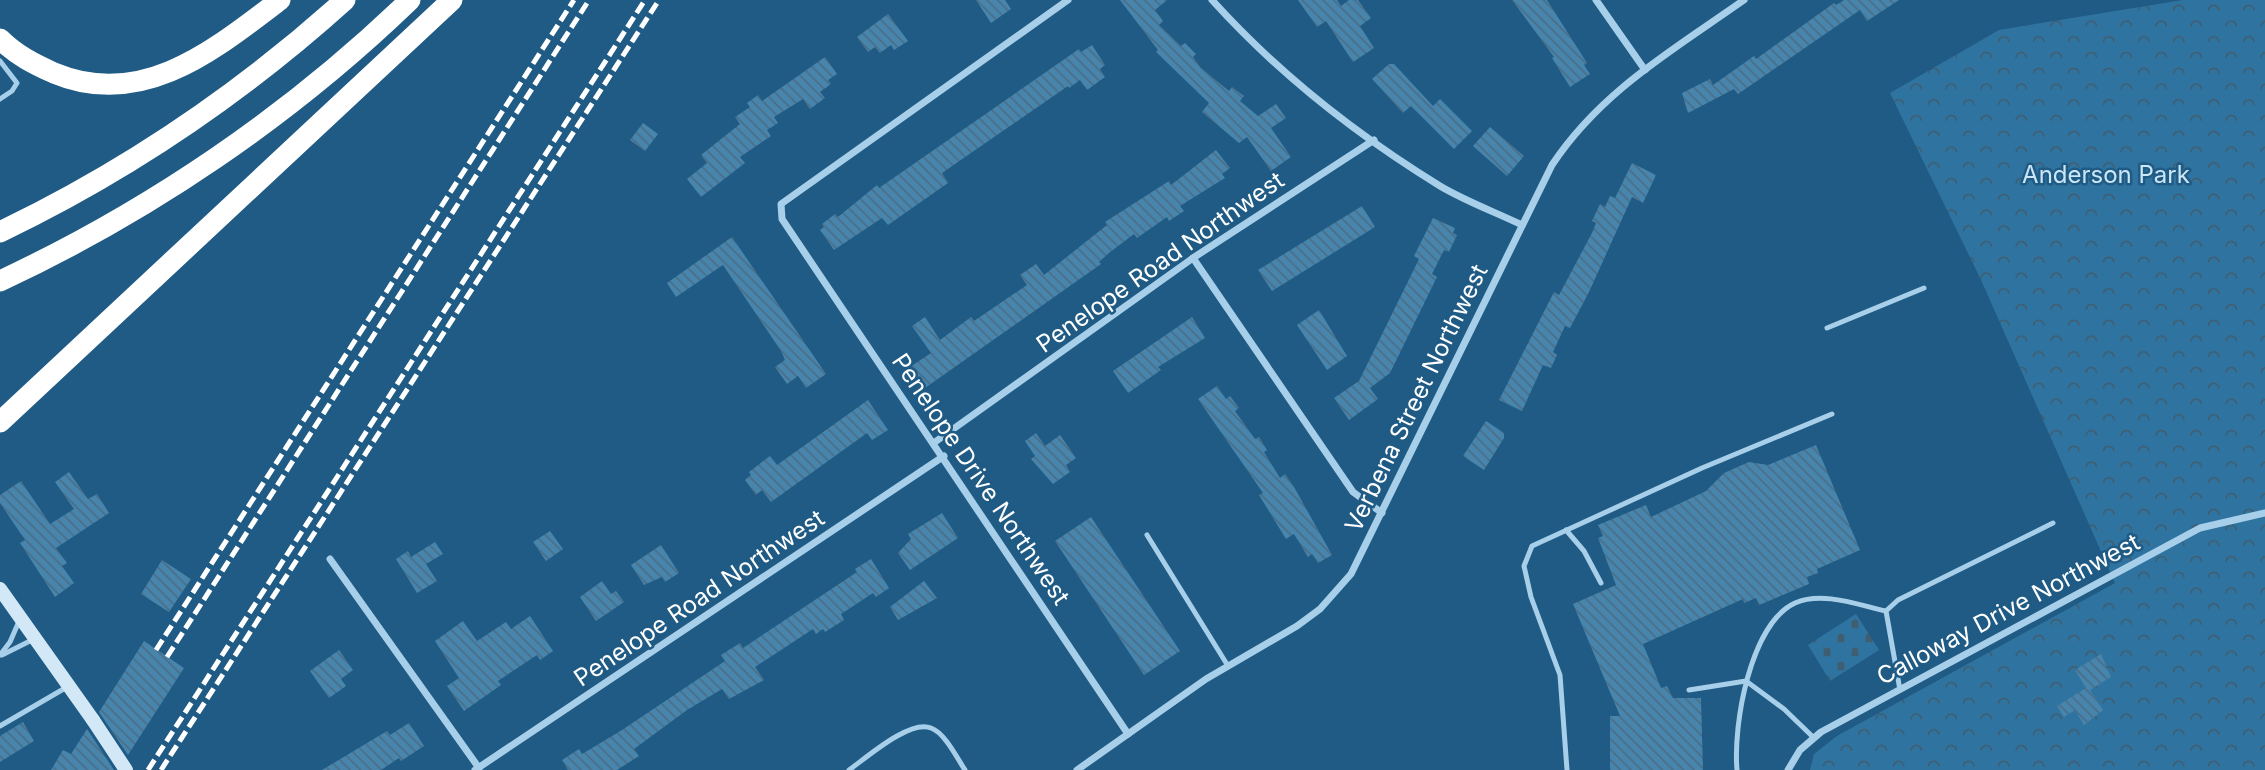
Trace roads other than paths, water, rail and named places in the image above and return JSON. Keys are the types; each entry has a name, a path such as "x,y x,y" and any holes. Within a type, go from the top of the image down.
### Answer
{"highway":[{"path":"0,40 11,51 61,76 100,84 136,83 189,65 280,0"},
{"path":"0,232 94,183 156,145 230,94 345,0"},
{"path":"0,281 140,207 215,158 294,100 410,0"},
{"path":"0,422 452,0"}],"street":[{"path":"1212,0 1251,43 1374,140 1441,187 1522,225"},
{"path":"1596,0 1645,70"},
{"name":"Verbena Street Northwest","path":"1077,770 1228,666 1320,609 1351,573 1552,165 1574,132 1604,100 1744,0"},
{"name":"Penelope Drive Northwest","path":"1066,1 787,197 781,204 782,219 944,456 1128,734"},
{"name":"Penelope Road Northwest","path":"935,443 1193,258 1374,140"},
{"path":"1193,258 1353,492 1382,513"},
{"name":"Penelope Road Northwest","path":"477,769 944,456"},
{"name":"Calloway Drive Northwest","path":"1788,770 1800,750 1814,738 2200,528 2265,513"},
{"path":"330,559 477,769"},
{"path":"0,589 126,770"}],"lane":[{"path":"0,61 11,71 17,83 12,91 0,99"},
{"path":"1827,328 1924,288"},
{"path":"1567,770 1560,675 1531,597 1524,566 1532,546 1702,468 1832,414"},
{"path":"1886,611 1898,600 2053,523"},
{"path":"1566,530 1584,551 1601,583"},
{"path":"1147,535 1228,666"},
{"path":"1737,770 1737,726 1746,681 1769,627 1795,603 1813,598 1831,599 1886,611"},
{"path":"1886,611 1900,690"},
{"path":"0,655 10,642 20,619"},
{"path":"0,655 34,639"},
{"path":"1689,690 1746,681 1784,709 1814,738"},
{"path":"0,726 69,686"},
{"path":"849,770 900,734 920,726 931,727 940,735 965,770"}],"railway":[{"path":"156,650 574,0"},
{"path":"167,657 589,0"},
{"path":"148,770 645,0"},
{"path":"161,770 659,0"}],"park label":[{"name":"Anderson Park","path":"2106,174"}]}
